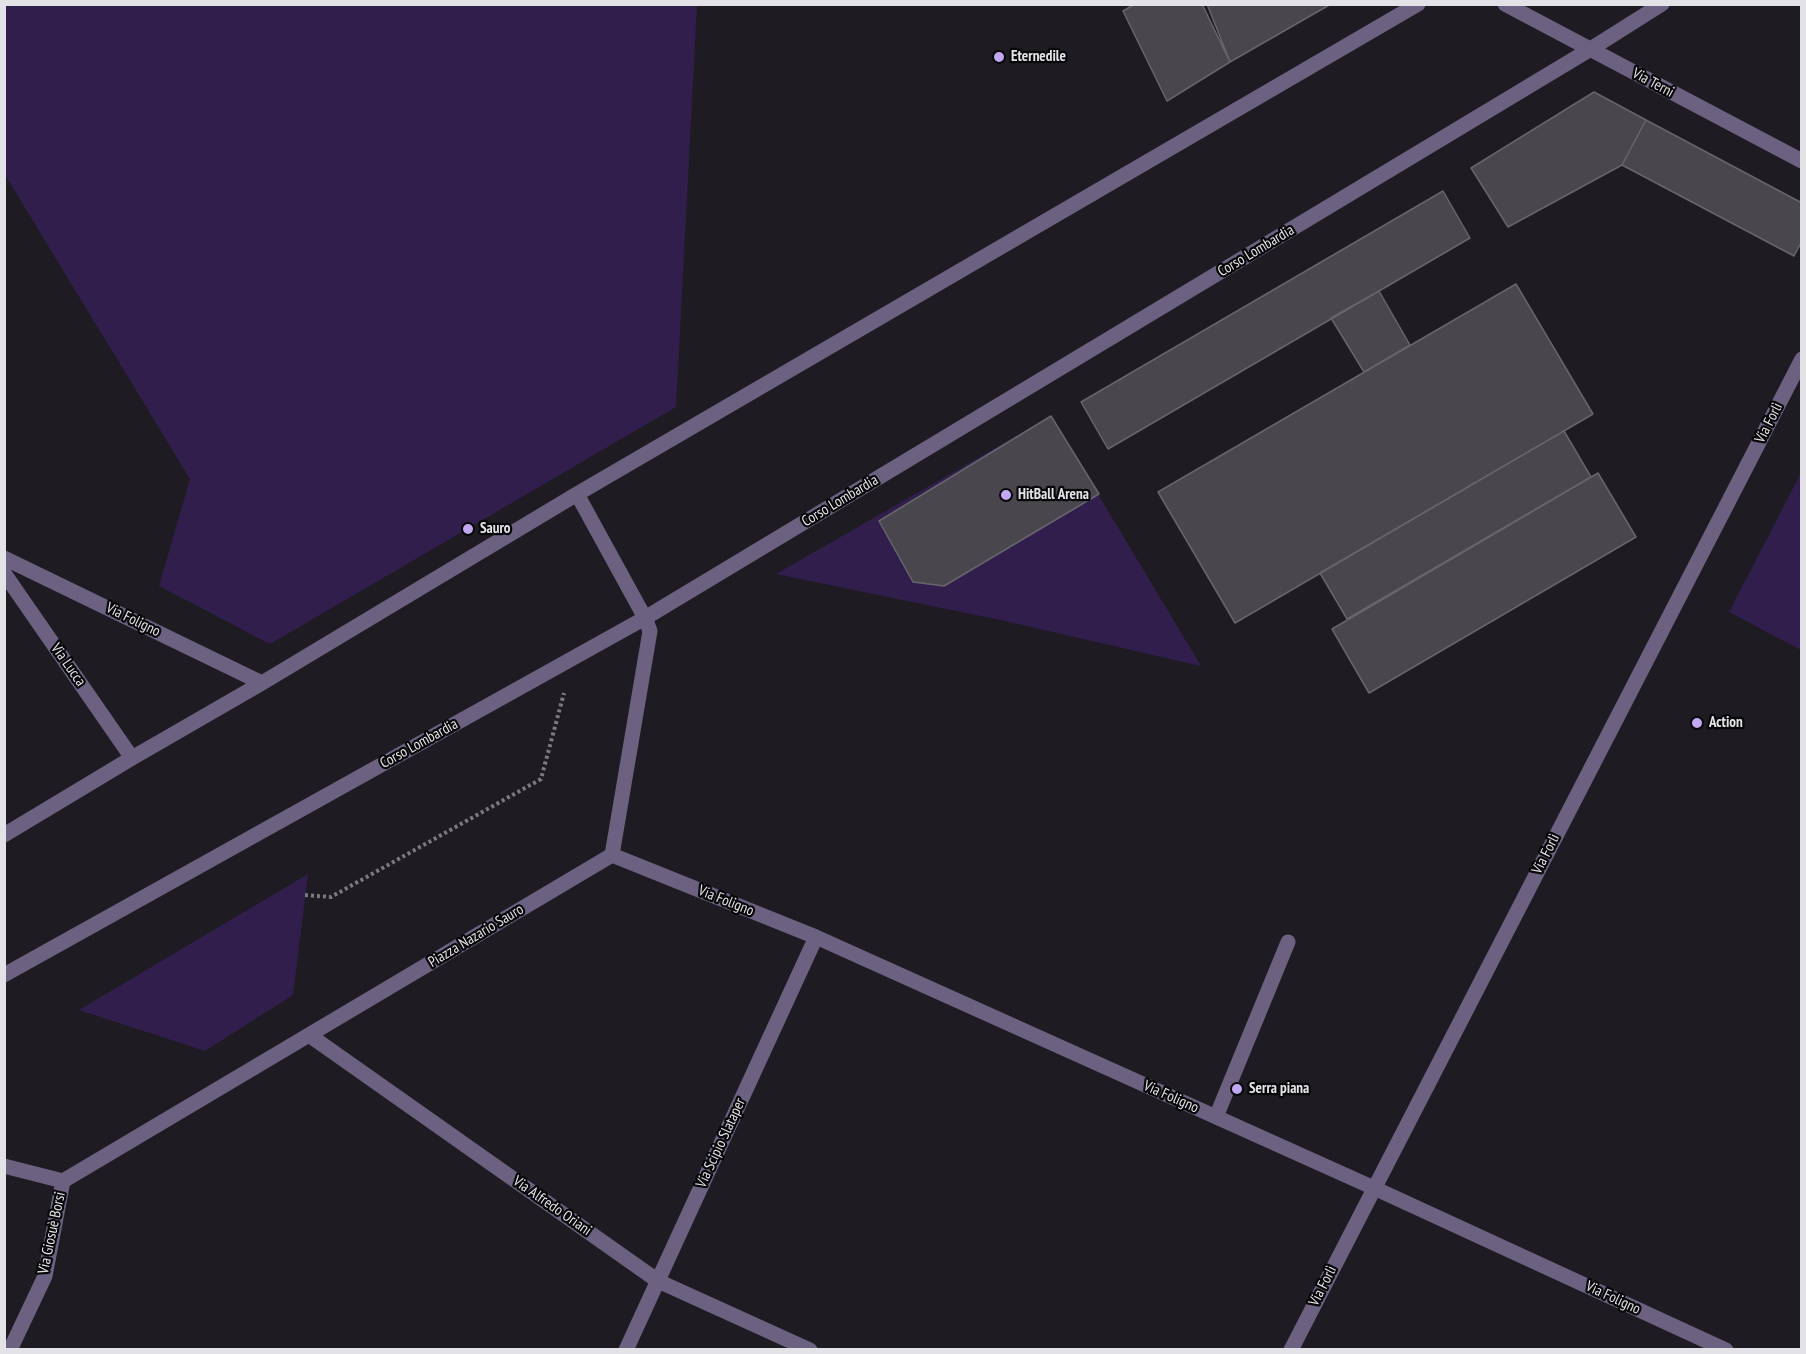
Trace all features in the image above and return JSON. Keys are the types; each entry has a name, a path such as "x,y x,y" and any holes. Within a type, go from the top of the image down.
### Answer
{"street":[{"path":"4,835 577,494 1418,4"},
{"name":"Via Terni","path":"1505,4 1802,161"},
{"name":"Corso Lombardia","path":"4,975 645,618 1662,4"},
{"name":"Via Forlì","path":"1291,1350 1802,359"},
{"path":"577,494 650,631 612,855"},
{"name":"Via Foligno","path":"4,558 262,683"},
{"name":"Via Lucca","path":"4,573 132,758"},
{"name":"Via Foligno","path":"612,855 816,937 1374,1188 1724,1349"},
{"name":"Piazza Nazario Sauro","path":"63,1180 612,855"},
{"name":"Via Scipio Slataper","path":"626,1350 816,937"},
{"path":"1216,1117 1288,942"},
{"name":"Via Alfredo Oriani","path":"309,1035 658,1281 810,1350"},
{"path":"4,1166 63,1180"},
{"name":"Via Giosuè Borsi","path":"10,1350 45,1276 63,1180"}],"path":[{"path":"305,895 331,897 541,779 573,658"}],"shaded area":[{"path":"5,4 697,5 676,407 270,644 159,586 190,479 5,175"},
{"name":"HitBall Arena","path":"1051,416 1201,666 1005,621 776,574"},
{"path":"1801,473 1801,650 1729,612"},
{"path":"308,874 293,995 205,1051 79,1010"}],"building":[{"path":"1135,4 1202,4 1230,62 1167,101 1123,11"},
{"path":"1207,4 1331,4 1230,62"},
{"path":"1594,92 1646,120 1622,165 1508,227 1471,168"},
{"path":"1646,120 1802,203 1802,241 1794,256 1622,165"},
{"path":"1443,191 1470,238 1108,449 1081,402"},
{"path":"1516,284 1593,414 1235,623 1158,492"},
{"path":"1379,291 1410,345 1364,372 1331,318"},
{"path":"1051,416 1099,494 944,586 913,582 879,521"},
{"path":"1564,431 1591,477 1347,619 1320,573"},
{"path":"1598,473 1636,537 1369,693 1332,629"}],"place":[{"name":"Eternedile","path":"999,57"},
{"name":"HitBall Arena","path":"1006,495"},
{"name":"Sauro","path":"468,529"},
{"name":"Action","path":"1697,723"},
{"name":"Serra piana","path":"1237,1089"}]}
